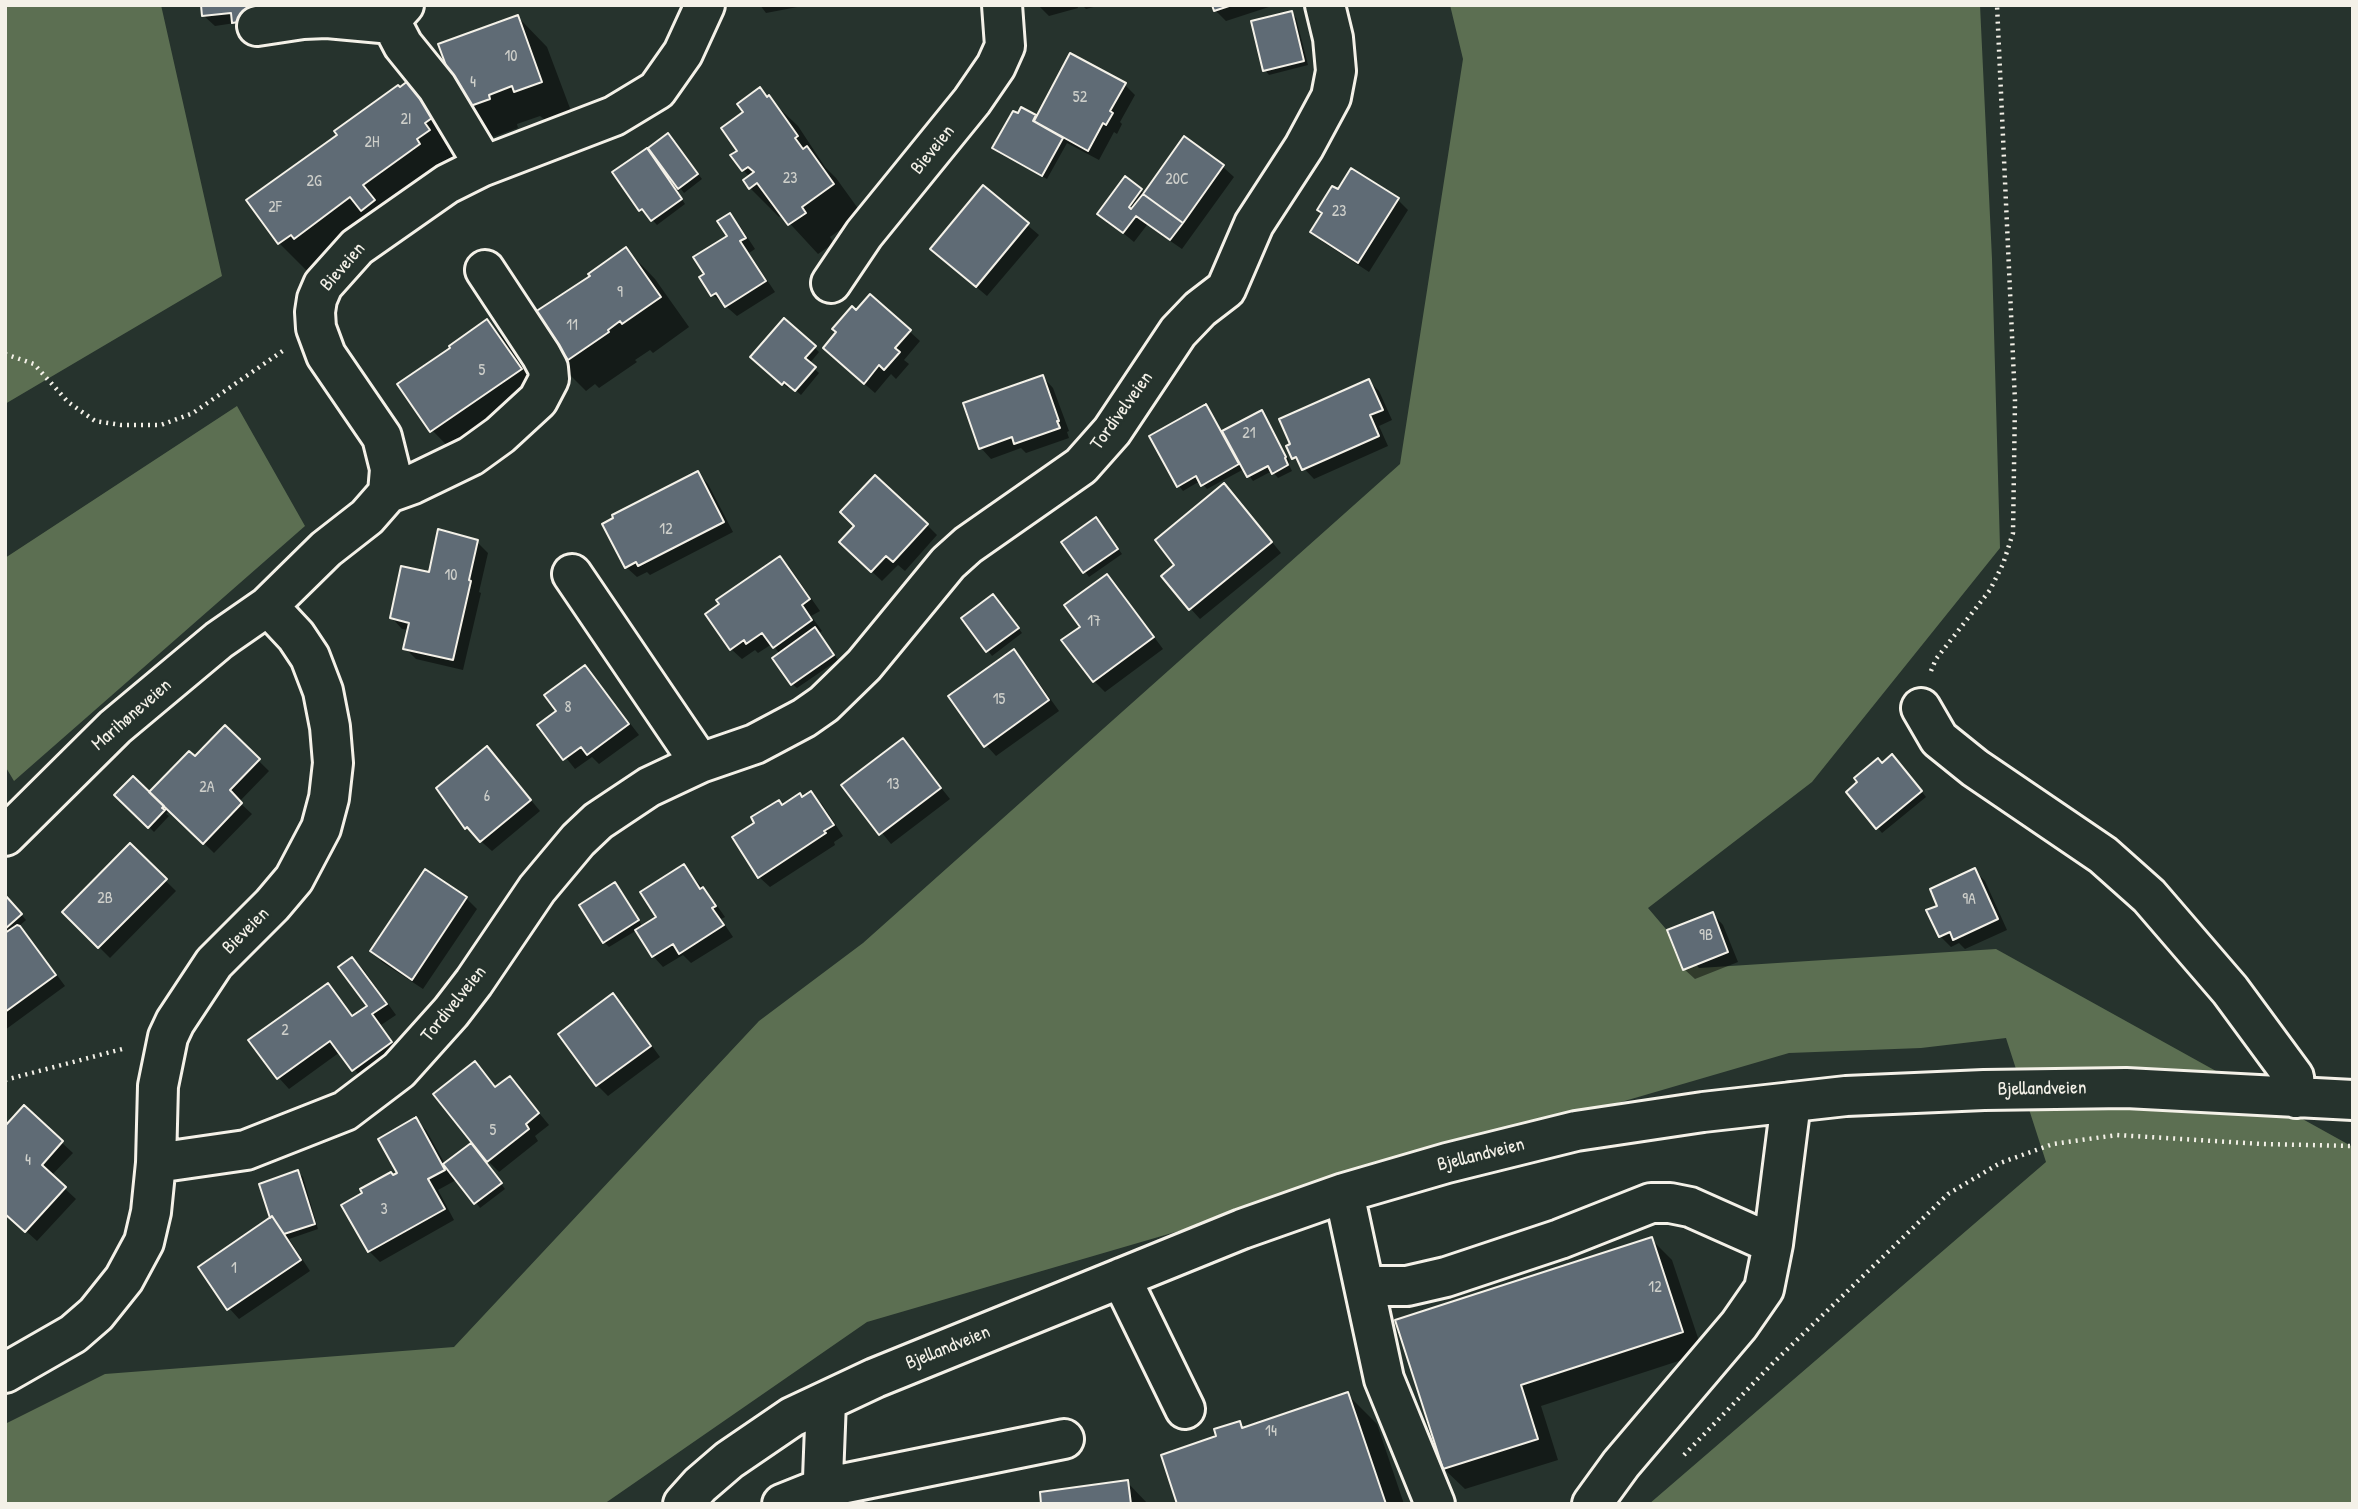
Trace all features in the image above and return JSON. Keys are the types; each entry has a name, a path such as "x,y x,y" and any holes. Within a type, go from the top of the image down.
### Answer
{"street":[{"name":"Bieveien","path":"388,493 390,469 382,437 326,355 316,328 317,299 323,285 357,247 447,184 481,167 614,116 657,90 683,53 705,5"},
{"name":"Bieveien","path":"831,283 864,234 972,101 996,66 1005,46 1002,5"},
{"name":"Tordivelveien","path":"156,1163 246,1150 345,1111 399,1070 451,1012 537,889 598,821 649,787 700,763 755,744 824,704 864,664 948,563 968,545 1081,466 1112,431 1178,332 1200,309 1226,289 1254,224 1304,147 1331,97 1336,71 1334,38 1325,5"},
{"path":"257,26 303,19 398,15 403,45 437,87 476,152 481,167"},
{"path":"268,606 326,550 367,517 388,493 471,456 500,435 538,400 549,379 548,368 485,270"},
{"path":"572,574 700,763"},
{"name":"Bieveien","path":"5,1373 74,1334 96,1314 124,1279 144,1242 151,1212 156,1163 158,1086 168,1037 214,963 294,879 321,828 329,798 333,763 323,691 310,657 296,636 268,606"},
{"name":"Marihøneveien","path":"5,836 115,726 219,640 268,606"},
{"path":"1922,708 1939,738 1975,768 2103,855 2150,896 2230,990 2294,1077 2296,1098"},
{"name":"Bjellandveien","path":"683,1504 729,1460 792,1417 875,1378 1242,1229 1344,1193 1447,1163 1576,1131 1703,1112 1846,1096 1956,1091 2126,1088 2353,1100"},
{"path":"1592,1504 1621,1464 1739,1325 1764,1289 1773,1244 1791,1102"},
{"path":"1344,1193 1384,1379 1434,1504"},
{"path":"1364,1286 1407,1286 1446,1277 1560,1239 1651,1203 1690,1207 1773,1244"},
{"path":"1121,1278 1185,1409"},
{"path":"822,1496 826,1401"},
{"path":"782,1504 1064,1439"}],"path":[{"path":"1922,708 1924,686 1937,659 1990,590 2003,564 2013,533 2015,401 2000,118 1997,5"},
{"path":"5,354 34,364 68,402 95,421 121,425 161,425 193,413 316,328"},
{"path":"5,1080 168,1037"},
{"path":"1683,1456 1774,1362 1948,1194 2000,1163 2053,1144 2117,1135 2262,1144 2353,1146"}],"green space":[{"path":"5,5 161,5 222,276 5,404"},
{"path":"1450,5 1980,5 1992,259 2000,548 1812,782 1648,908 1699,968 1996,949 2353,1147 2353,1504 1649,1504 2046,1162 2006,1038 1921,1048 1789,1053 867,1322 604,1504 5,1504 5,1424 105,1374 454,1347 759,1021 863,943 1400,464 1463,59"},
{"path":"237,406 305,526 14,781 5,766 5,558"}],"building":[{"path":"201,5 258,5 260,19 232,23 231,13 202,16"},
{"path":"1212,5 1232,5 1214,11"},
{"path":"1292,11 1304,61 1263,71 1251,21"},
{"path":"518,15 542,82 514,92 512,86 489,95 490,99 462,109 438,44"},
{"path":"1070,53 1126,83 1110,111 1113,113 1106,125 1103,123 1088,151 1034,121"},
{"path":"413,77 439,113 425,123 430,130 417,139 420,144 363,185 375,200 361,211 350,197 294,239 291,235 278,244 246,200 337,135 334,131"},
{"path":"760,87 767,97 769,95 798,136 795,138 803,149 807,146 834,184 802,207 806,213 788,225 757,183 749,189 743,180 754,172 748,167 742,171 730,155 737,151 721,128 743,112 737,104"},
{"path":"1021,107 1036,115 1033,121 1063,138 1042,176 992,148 1013,111 1018,113"},
{"path":"668,133 698,174 678,189 648,148"},
{"path":"1184,136 1224,165 1183,223 1143,194"},
{"path":"647,148 682,199 651,221 642,209 639,211 612,172"},
{"path":"1351,168 1399,198 1358,263 1310,232 1322,213 1317,210 1332,186 1338,189"},
{"path":"1125,176 1142,189 1129,207 1131,209 1143,194 1183,223 1170,240 1136,216 1123,233 1097,214"},
{"path":"983,185 1029,223 976,287 930,249"},
{"path":"730,213 746,238 740,241 766,281 725,307 716,293 711,296 699,277 704,274 693,257 727,236 717,221"},
{"path":"626,247 661,297 622,324 620,321 608,330 609,332 568,360 565,356 555,363 535,312 590,276 588,274"},
{"path":"870,294 911,330 895,348 900,352 884,370 879,365 864,384 823,348 836,332 832,329 852,306 856,310"},
{"path":"784,318 816,346 805,358 816,367 795,391 784,382 782,385 750,357"},
{"path":"487,319 522,369 430,432 397,384"},
{"path":"1043,375 1060,428 1014,444 1012,437 979,449 963,403"},
{"path":"1369,379 1383,410 1370,415 1379,436 1302,470 1296,457 1292,459 1286,446 1290,444 1279,419"},
{"path":"1206,404 1239,464 1201,486 1196,476 1177,487 1149,436"},
{"path":"1262,410 1288,465 1272,474 1268,466 1247,477 1222,431"},
{"path":"698,471 724,522 638,566 636,562 625,568 602,524 613,518 612,515"},
{"path":"875,475 928,524 893,562 886,556 871,572 839,542 854,526 840,512"},
{"path":"1224,483 1272,542 1189,610 1161,576 1174,565 1155,540"},
{"path":"1096,517 1118,549 1083,573 1061,542"},
{"path":"438,529 478,540 453,660 403,649 409,623 390,618 401,566 429,572"},
{"path":"780,556 810,599 802,605 812,620 773,648 762,633 746,644 744,640 730,650 705,614 719,604 716,600"},
{"path":"1107,574 1154,637 1093,682 1061,640 1080,627 1064,605"},
{"path":"993,594 1019,628 986,652 961,618"},
{"path":"815,627 834,655 791,685 772,658"},
{"path":"1014,649 1049,700 984,747 948,696"},
{"path":"585,665 629,724 587,755 581,747 563,760 537,725 556,711 544,695"},
{"path":"225,725 260,759 230,790 242,803 203,844 149,792 189,751 195,756"},
{"path":"903,738 941,788 879,835 841,785"},
{"path":"487,746 531,800 480,842 467,827 465,829 436,788"},
{"path":"1892,754 1922,791 1876,829 1846,792 1857,782 1854,778 1878,758 1882,763"},
{"path":"133,776 164,806 162,808 165,810 148,828 114,795"},
{"path":"811,791 834,825 758,878 732,837 754,823 751,817 779,800 782,805 800,793 802,797"},
{"path":"130,843 167,879 98,948 62,912"},
{"path":"684,864 700,889 703,887 716,906 712,908 724,925 679,954 673,944 652,957 635,930 656,917 640,892"},
{"path":"1975,868 1998,919 1953,940 1950,932 1939,937 1926,910 1937,906 1930,889"},
{"path":"425,869 467,897 412,980 370,951"},
{"path":"615,882 639,920 603,943 579,905"},
{"path":"5,895 22,914 5,929"},
{"path":"1713,912 1728,952 1683,970 1667,930"},
{"path":"17,925 56,975 5,1012 5,933"},
{"path":"352,957 387,1004 372,1014 392,1042 352,1071 330,1041 277,1079 248,1040 328,983 352,1016 367,1006 338,967"},
{"path":"613,993 651,1046 596,1086 558,1034"},
{"path":"475,1061 495,1087 510,1076 539,1113 526,1124 529,1129 487,1162 433,1094"},
{"path":"24,1105 63,1141 42,1165 66,1187 25,1232 5,1214 5,1126"},
{"path":"416,1117 445,1170 428,1179 445,1209 368,1252 341,1205 362,1193 360,1189 391,1172 393,1175 397,1173 378,1139"},
{"path":"471,1143 502,1183 474,1204 443,1164"},
{"path":"298,1170 315,1224 284,1234 272,1216 270,1218 259,1184"},
{"path":"272,1216 301,1260 227,1310 198,1267"},
{"path":"1652,1237 1683,1332 1521,1385 1538,1439 1443,1469 1395,1320"},
{"path":"1348,1392 1386,1504 1177,1504 1161,1455 1216,1436 1214,1429 1240,1421 1242,1428"},
{"path":"1128,1480 1131,1504 1041,1504 1040,1492"}]}
